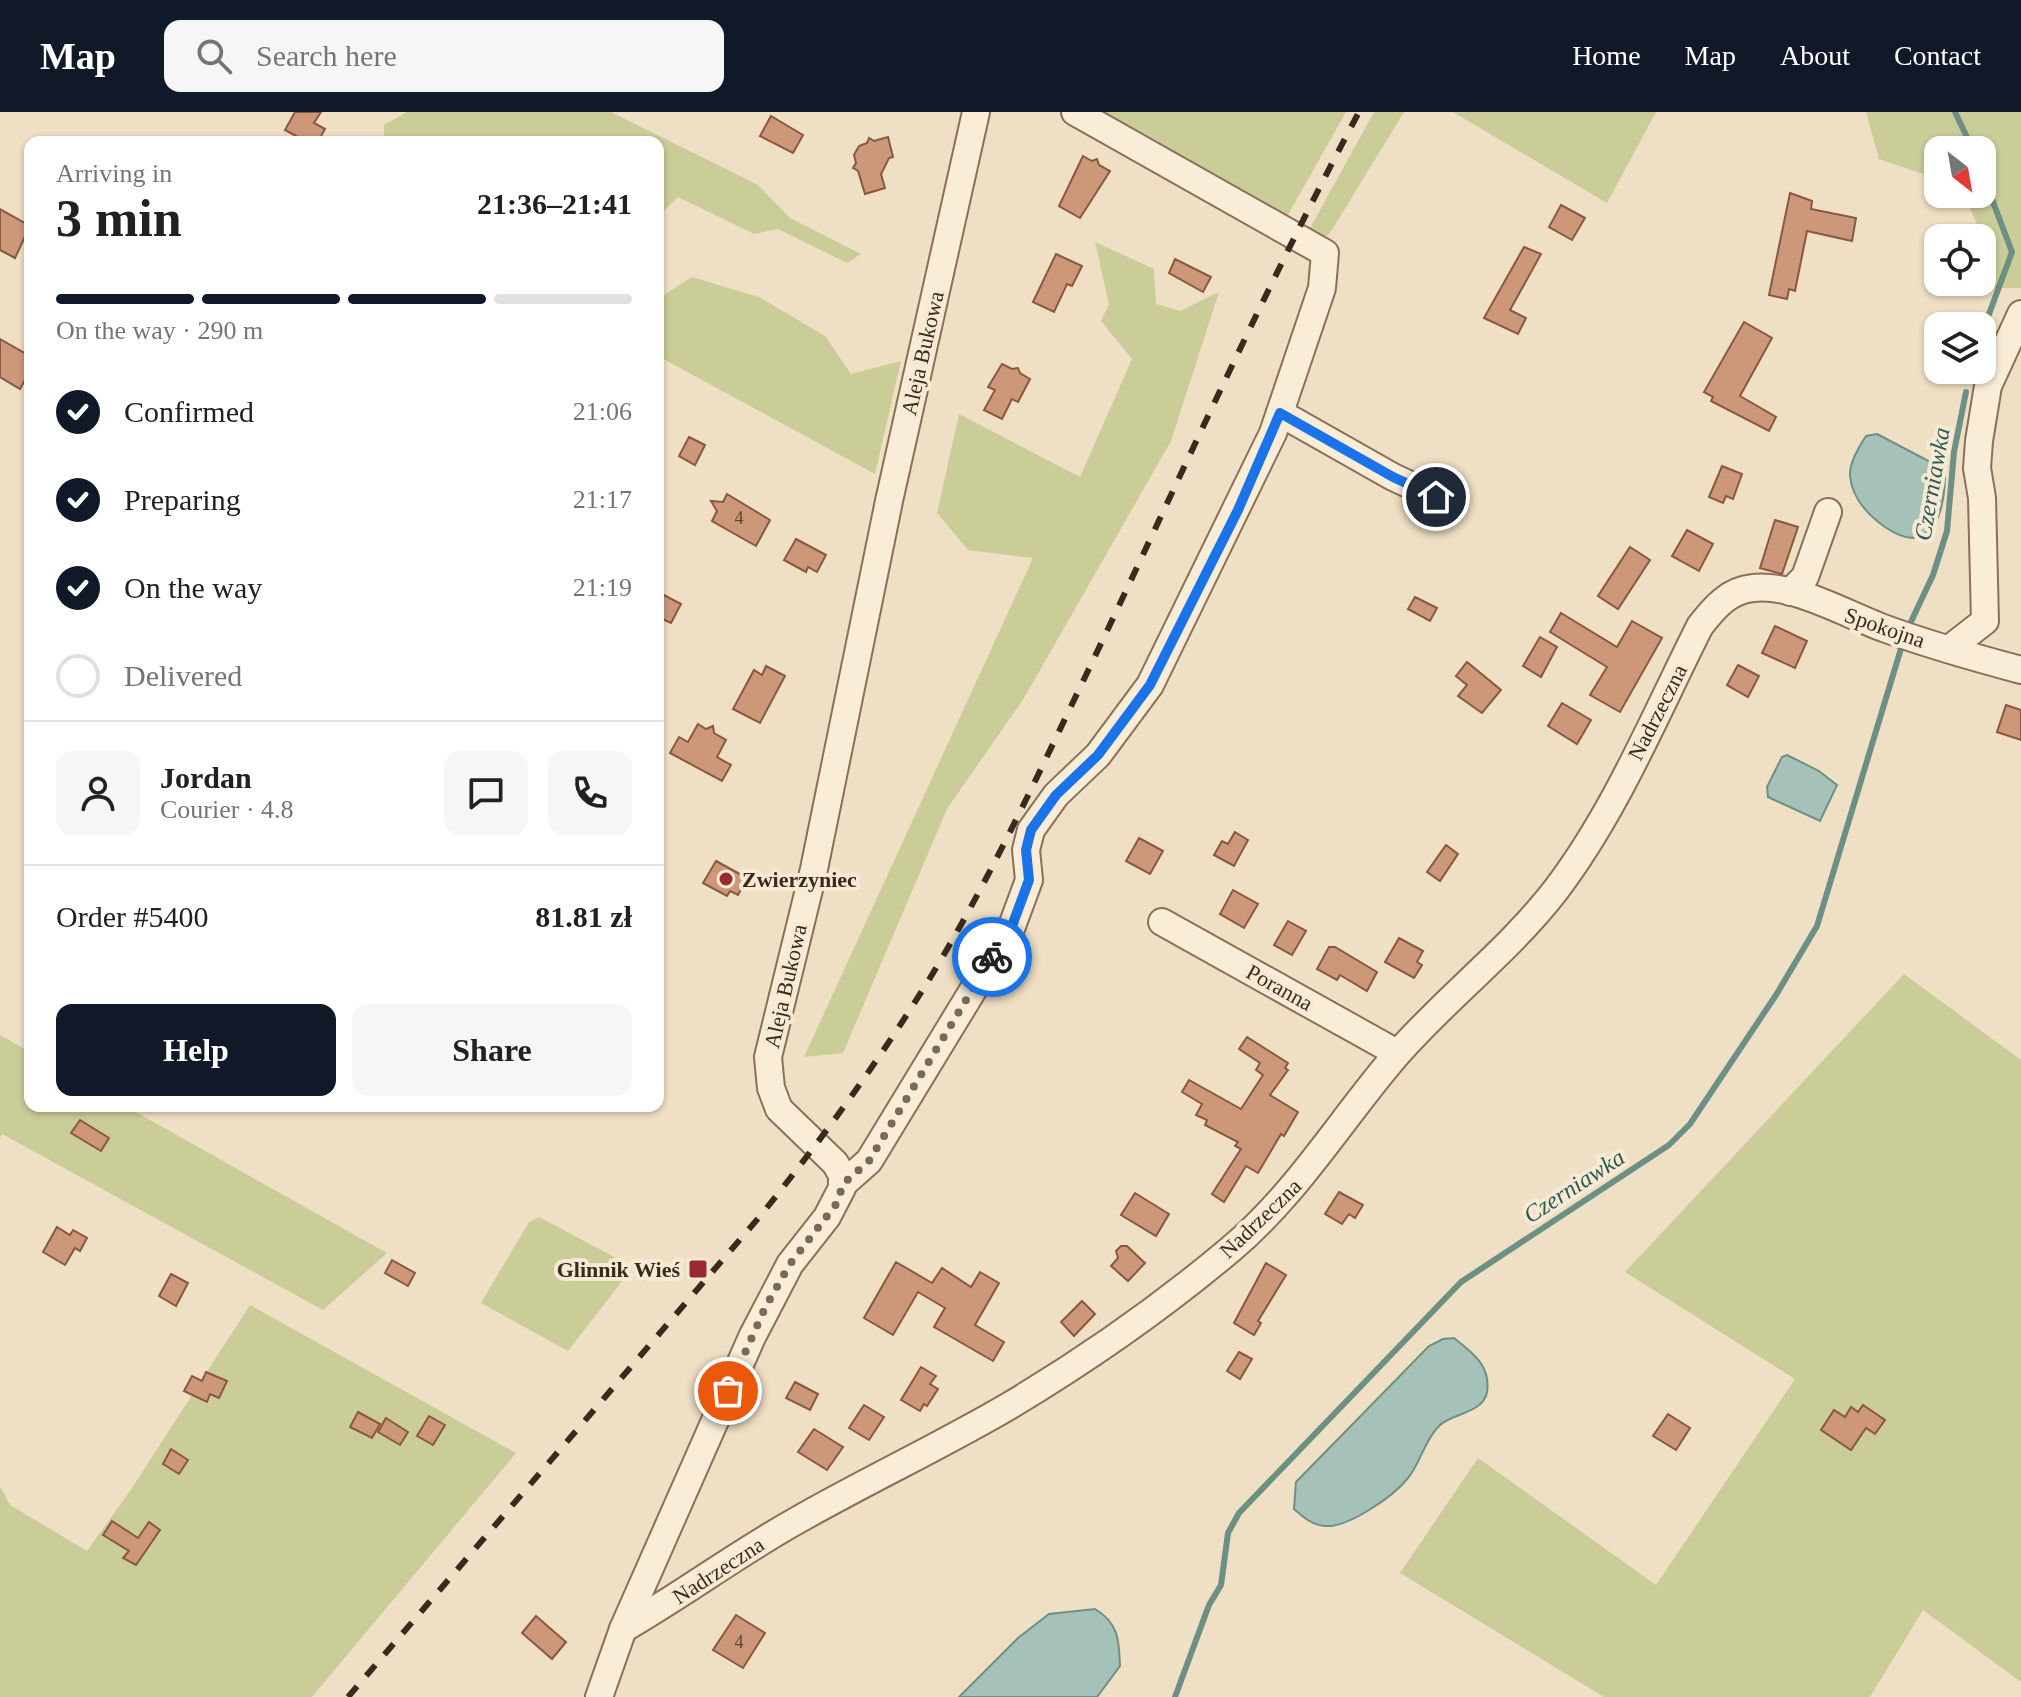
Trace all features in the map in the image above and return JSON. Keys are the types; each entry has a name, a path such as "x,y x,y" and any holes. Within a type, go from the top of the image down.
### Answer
{"street":[{"name":"Aleja Bukowa","path":"843,1184 835,1163 779,1109 771,1088 768,1057 814,869 889,501 976,112"},
{"path":"599,1697 623,1629 765,1308 790,1264 837,1203 843,1184 869,1161 1012,926 1029,880 1026,850 1031,830 1056,795 1098,755 1150,685 1238,510 1280,413 1322,288 1325,253 1075,112"},
{"path":"2016,669 1985,621 1982,498 1977,468 1988,386 2021,314"},
{"path":"1280,413 1393,477 1436,497"},
{"path":"1790,592 1805,577 1828,512"},
{"name":"Spokojna","path":"1749,588 1768,587 1790,592 1886,629 2016,669"},
{"name":"Nadrzeczna","path":"623,1629 792,1523 1007,1407 1127,1329 1230,1250 1285,1199 1397,1053 1525,926 1553,893 1597,830 1700,626 1724,600 1749,588"},
{"path":"1949,649 1985,621"},
{"name":"Poranna","path":"1162,922 1397,1053"}],"green space":[{"path":"407,112 611,112 659,136 384,136 384,125"},
{"path":"1097,112 1346,112 1285,220"},
{"path":"1374,112 1404,112 1330,233 1321,240 1308,232"},
{"path":"1453,112 1656,112 1607,203"},
{"path":"1866,112 2021,112 2021,288 1996,288 1996,224 1977,224 1970,208 1996,208 1996,136 1924,136 1924,174 1879,159"},
{"path":"664,138 758,185 790,218 861,254 847,263 778,229 754,234 678,197 664,211"},
{"path":"1095,242 1154,269 1156,304 1180,311 1219,292 1171,441 1024,698 947,809 843,1053 804,1057 1033,558 968,550 937,513 959,414 1080,477 1132,359 1101,321 1109,304"},
{"path":"692,277 759,297 825,336 851,374 901,361 875,474 664,359 664,295"},
{"path":"1904,974 2021,1060 2021,1682 1923,1610 1870,1697 1604,1697 1400,1573 1478,1458 1656,1585 1795,1379 1625,1272"},
{"path":"0,1035 24,1049 24,1112 136,1112 387,1253 323,1310 2,1134 0,1137"},
{"path":"539,1217 633,1267 568,1351 481,1303 529,1222"},
{"path":"250,1305 516,1453 312,1697 0,1697 0,1486 10,1505 87,1551 130,1491"}],"water":[{"path":"1877,434 1938,466 1945,477 1942,506 1932,528 1923,535 1913,538 1885,527 1857,499 1850,476 1853,461 1866,436"},
{"path":"1787,755 1819,771 1837,785 1820,821 1768,797 1767,787 1782,757"},
{"path":"1454,1338 1483,1367 1488,1383 1480,1405 1439,1426 1408,1478 1382,1502 1335,1525 1320,1525 1304,1518 1294,1509 1296,1482 1429,1346 1443,1339"},
{"path":"1095,1609 1113,1627 1118,1641 1120,1666 1097,1697 959,1697 1018,1638 1049,1614"}],"building":[{"path":"295,112 321,112 314,123 325,129 321,136 296,136 285,130"},
{"path":"771,116 803,135 793,153 760,136"},
{"path":"888,137 893,157 889,158 881,174 885,188 865,194 858,171 853,168 856,163 854,155 869,138 874,141"},
{"path":"1083,156 1092,161 1097,159 1099,165 1110,171 1080,218 1059,206"},
{"path":"1790,193 1812,201 1811,209 1856,218 1852,241 1807,231 1795,291 1789,289 1787,299 1769,295"},
{"path":"1561,205 1585,218 1572,240 1549,227"},
{"path":"0,209 24,223 24,239 15,258 0,250"},
{"path":"1524,247 1541,254 1510,310 1526,318 1518,334 1484,318"},
{"path":"1056,254 1082,266 1072,286 1067,284 1054,312 1033,302"},
{"path":"1175,259 1211,277 1203,292 1169,273"},
{"path":"1744,322 1772,338 1740,396 1776,417 1769,431 1711,401 1713,397 1704,392"},
{"path":"0,339 24,353 24,382 20,389 0,377"},
{"path":"1002,364 1012,369 1018,368 1030,379 1018,402 1012,399 1002,419 984,410 995,390 988,387"},
{"path":"689,437 705,445 695,465 679,456"},
{"path":"1722,466 1742,474 1733,499 1726,496 1723,503 1709,497"},
{"path":"727,494 770,520 756,546 712,521 717,511 711,501 723,502"},
{"path":"1775,520 1798,527 1782,574 1760,568"},
{"path":"1687,530 1713,544 1699,571 1672,556"},
{"path":"796,539 826,555 817,572 808,567 806,572 784,560"},
{"path":"1630,547 1650,560 1618,609 1598,596"},
{"path":"664,595 681,604 671,623 664,620"},
{"path":"1415,597 1437,608 1430,621 1408,609"},
{"path":"1561,613 1617,647 1632,621 1662,638 1620,712 1590,695 1607,667 1550,632"},
{"path":"1775,626 1807,641 1795,668 1762,653"},
{"path":"1540,637 1557,647 1541,677 1523,666"},
{"path":"1467,662 1501,690 1482,713 1458,696 1467,685 1456,676"},
{"path":"1738,665 1759,676 1748,697 1727,685"},
{"path":"766,666 785,676 760,723 733,709 754,670 762,675"},
{"path":"1562,703 1591,720 1577,744 1548,726"},
{"path":"2006,705 2021,710 2021,740 1997,732"},
{"path":"698,724 706,729 713,726 714,733 726,740 717,757 731,765 722,781 670,753 679,737 688,742"},
{"path":"1235,832 1248,840 1234,866 1214,855 1222,841 1228,844"},
{"path":"1139,838 1163,851 1150,874 1126,861"},
{"path":"1446,845 1458,854 1440,881 1427,872"},
{"name":"Zwierzyniec","path":"716,861 747,878 738,895 730,891 727,896 703,883"},
{"path":"1233,890 1258,904 1244,928 1220,914"},
{"path":"1288,921 1306,931 1292,955 1274,945"},
{"path":"1399,938 1423,951 1417,962 1422,965 1414,978 1385,962"},
{"path":"1329,947 1335,947 1377,972 1367,991 1340,975 1337,980 1317,969"},
{"path":"1247,1037 1288,1063 1285,1068 1288,1070 1270,1095 1298,1112 1258,1173 1246,1166 1224,1202 1212,1194 1241,1149 1235,1146 1238,1142 1205,1125 1207,1120 1196,1115 1202,1104 1182,1092 1189,1080 1241,1109 1263,1075 1256,1070 1260,1063 1239,1049"},
{"path":"80,1120 109,1138 101,1151 71,1133"},
{"path":"1339,1192 1363,1205 1355,1218 1349,1214 1342,1224 1325,1214"},
{"path":"1135,1193 1169,1214 1156,1236 1121,1215"},
{"path":"57,1227 70,1235 73,1230 87,1238 80,1251 75,1248 65,1265 43,1252"},
{"path":"1121,1246 1127,1246 1145,1263 1128,1281 1111,1266 1118,1258 1116,1251"},
{"path":"392,1260 415,1273 408,1286 385,1273"},
{"path":"896,1262 932,1283 942,1268 971,1287 980,1272 999,1283 975,1325 1004,1342 993,1361 934,1327 945,1308 918,1292 893,1335 864,1318"},
{"path":"1266,1263 1286,1275 1258,1321 1261,1323 1254,1335 1234,1323"},
{"path":"171,1274 188,1283 176,1306 159,1296"},
{"path":"1082,1301 1095,1314 1074,1336 1061,1322"},
{"path":"1239,1352 1252,1359 1240,1379 1227,1371"},
{"path":"921,1367 936,1376 930,1384 938,1389 920,1411 901,1400"},
{"path":"206,1372 227,1381 219,1398 210,1394 207,1402 184,1391 192,1376 202,1381"},
{"path":"795,1382 818,1394 810,1410 786,1398"},
{"path":"864,1405 884,1417 869,1440 849,1428"},
{"path":"1863,1405 1885,1420 1875,1434 1866,1428 1851,1450 1821,1430 1834,1410 1845,1417 1851,1407 1858,1412"},
{"path":"358,1412 380,1424 372,1438 350,1427"},
{"path":"1668,1414 1690,1428 1676,1450 1653,1436"},
{"path":"429,1416 445,1425 433,1445 417,1436"},
{"path":"386,1418 408,1432 400,1445 378,1432"},
{"path":"814,1429 843,1447 827,1470 798,1452"},
{"path":"171,1449 188,1460 179,1474 163,1464"},
{"path":"112,1521 138,1538 149,1522 160,1530 136,1565 123,1558 129,1551 103,1535"},
{"path":"736,1615 765,1633 743,1668 713,1650"},
{"path":"536,1616 566,1642 552,1659 522,1633"}],"waterway":[{"name":"Czerniawka","path":"1955,112 1966,136"},
{"name":"Czerniawka","path":"1990,312 2012,252 1995,208"},
{"name":"Czerniawka","path":"1909,626 1933,575 1947,531 1954,452 1966,392"},
{"name":"Czerniawka","path":"1175,1697 1209,1605 1221,1585 1228,1533 1239,1513 1461,1282 1669,1145 1690,1124 1776,995 1817,926 1903,642"}],"railway":[{"path":"348,1697 761,1215 849,1099 911,1009 952,941 1012,828 1253,321 1359,112"}],"way so far":[{"path":"728,1391 765,1308 790,1264 837,1203 843,1184 869,1161 992,957"}],"place":[{"name":"Zwierzyniec","path":"726,879"},
{"name":"Glinnik Wieś","path":"698,1269"}],"route":[{"path":"992,957 1012,926 1029,880 1030,864 1026,850 1031,830 1056,795 1098,755 1150,685 1183,614 1238,510 1280,413 1393,477 1436,497"}]}
